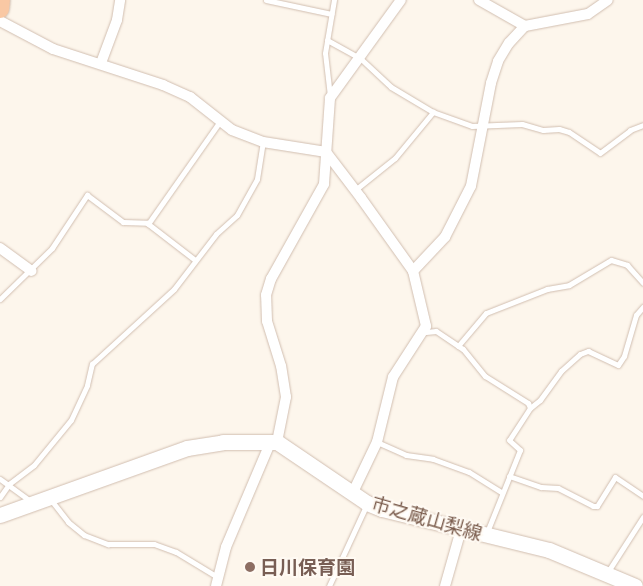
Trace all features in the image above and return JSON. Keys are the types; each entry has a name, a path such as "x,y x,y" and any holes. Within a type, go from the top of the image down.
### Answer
{"highway":[{"path":"0,9 1,0"}],"main road":[{"name":"市之蔵山梨線","path":"274,441 367,503 485,536 549,550 635,586"},
{"path":"0,515 198,445 274,441"}],"street":[{"path":"101,63 120,0"},
{"path":"218,582 226,547 274,441 286,397 281,366 267,321 266,295 271,278 324,184 330,98 401,0"},
{"path":"479,0 525,26 588,14 608,0"},
{"path":"0,21 53,49 101,63 190,97 232,130 264,142 326,152 356,190 413,272 426,332 393,377 377,442 353,492"},
{"path":"413,272 445,237 463,202 475,170 482,127 498,60 525,26"},
{"path":"0,248 32,271"},
{"path":"445,586 462,530"}],"lane":[{"path":"266,0 332,14"},
{"path":"330,98 327,40 334,0"},
{"path":"327,40 360,58 391,87 433,112 482,127 509,123 559,129 569,132 600,153 630,130 643,125"},
{"path":"356,190 395,158 433,112"},
{"path":"148,224 220,121"},
{"path":"0,497 8,484 34,465 71,420 87,385 92,364 174,289 216,234 237,215 257,178 264,142"},
{"path":"0,299 32,271 52,248 87,196 123,222 148,224 195,260"},
{"path":"458,346 486,313 548,289 570,285 611,260 627,265 643,283"},
{"path":"485,536 520,450 509,440 530,408 540,400 561,371 580,354 588,351 618,365 624,356 636,315 643,307"},
{"path":"426,332 436,331 458,346 485,376 530,408"},
{"path":"377,442 406,455 432,459 469,472 502,492"},
{"path":"509,476 540,487 558,488 592,506 597,506 615,478 643,496"},
{"path":"0,479 32,503"},
{"path":"49,497 68,522 84,535 108,544 161,547 176,552 218,582"},
{"path":"329,586 367,503"},
{"path":"607,574 643,516"}],"place":[{"name":"日川保育園","path":"250,567"}]}
